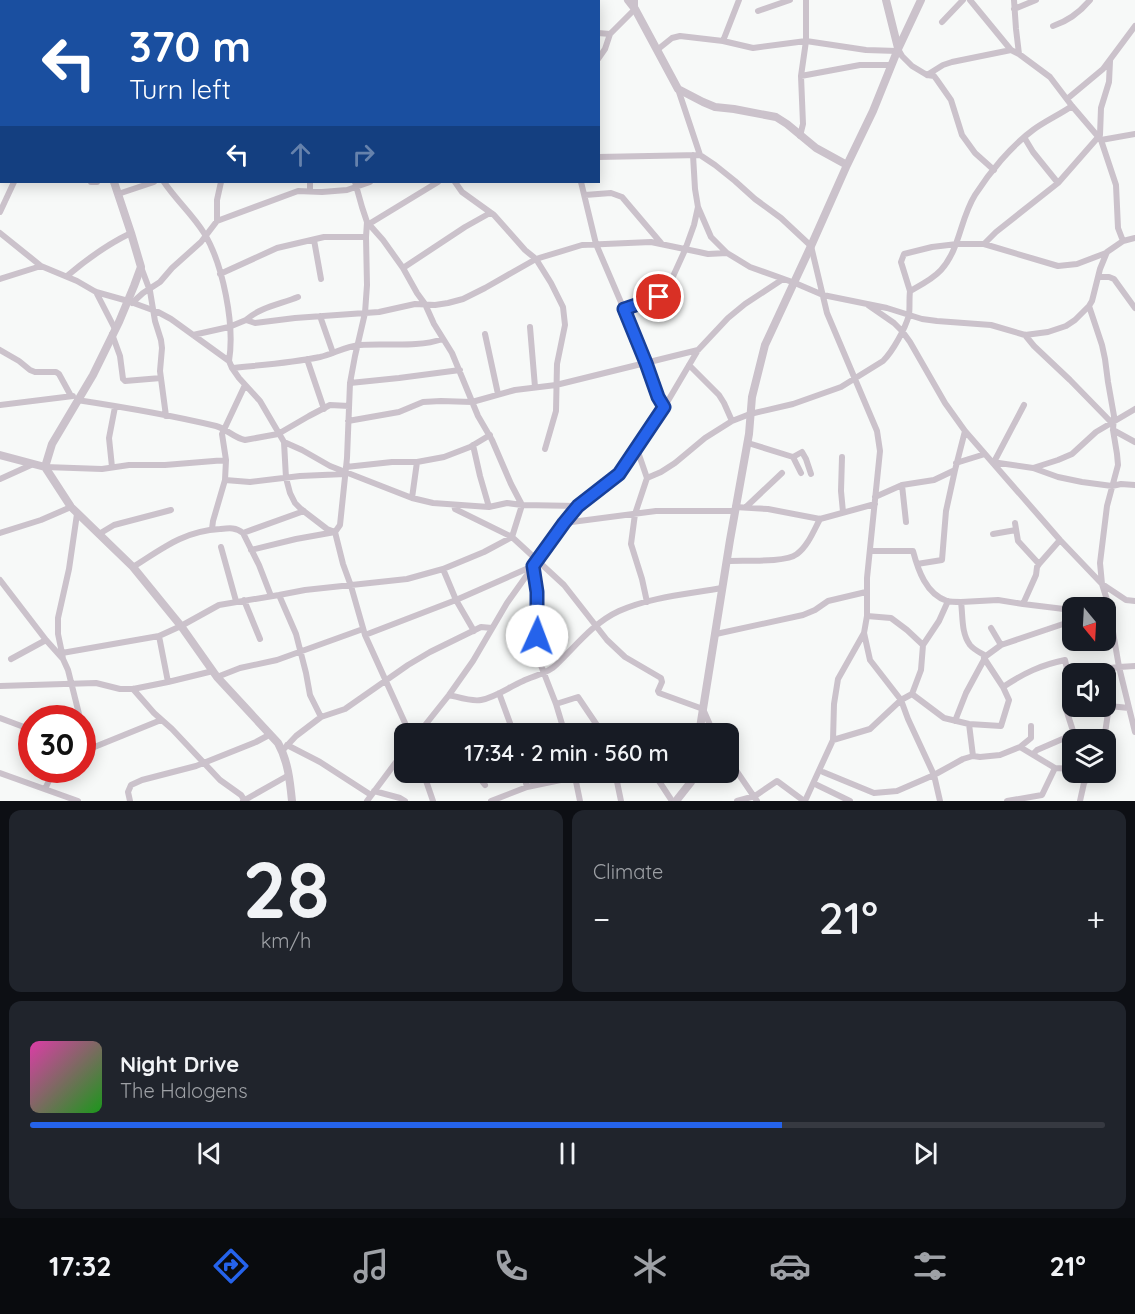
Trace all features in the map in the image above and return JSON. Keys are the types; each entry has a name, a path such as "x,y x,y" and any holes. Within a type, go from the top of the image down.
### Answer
{"street":[{"path":"628,0 678,89 696,155 695,189 698,207 711,237 727,253 750,267 823,295 937,321 991,326 1025,335 1048,332 1065,326 1089,306 1107,252"},
{"path":"600,56 610,34 635,9 635,0"},
{"path":"723,41 739,0"},
{"path":"758,11 790,0"},
{"path":"800,136 803,124 801,76 806,41 806,0"},
{"path":"886,0 898,50 912,66 927,75 934,76 948,94 962,135 975,153 993,170"},
{"path":"701,723 747,443 752,397 765,345 873,111 921,0"},
{"path":"942,22 963,0"},
{"path":"970,0 1011,50 1050,77 1100,138"},
{"path":"1014,0 1019,54"},
{"path":"1014,9 1036,0"},
{"path":"1053,26 1074,15 1090,0"},
{"path":"1067,99 1103,69 1135,26"},
{"path":"600,33 610,34"},
{"path":"657,50 677,36 723,41 753,48 806,41 866,50 898,50"},
{"path":"927,75 952,62 1011,50"},
{"path":"1110,61 1109,82 1101,108 1100,138 1116,185 1118,225 1123,241"},
{"path":"801,76 860,65 892,65"},
{"path":"678,89 715,107 734,108 776,117 788,124 816,148 847,165"},
{"path":"910,291 941,270 957,244 970,204 993,170 1024,137 1072,106"},
{"path":"984,244 1058,183 1100,138 1135,134"},
{"path":"1024,137 1058,183"},
{"path":"600,157 696,155 715,165 735,180 811,246 827,313 879,440 880,451 866,592 867,616 864,633 838,679 834,704 833,741 805,801 777,781 756,798 736,801"},
{"path":"0,212 14,183"},
{"path":"114,183 149,289 152,310 161,340 161,378 166,416"},
{"path":"118,194 151,183"},
{"path":"165,183 206,236 220,274 227,303 229,361 232,368 244,385 260,401 284,442 330,466 412,498 433,503 489,507 507,503 578,506"},
{"path":"217,221 217,200 221,183"},
{"path":"310,183 310,191"},
{"path":"368,223 436,183"},
{"path":"456,183 462,192 500,221 536,259 563,307 565,320 562,344 556,364 556,411 545,449"},
{"path":"581,183 596,244 664,407"},
{"path":"63,656 159,636 219,605 305,590 407,579 443,569 484,552 512,537 522,505 490,435 478,416 452,353 403,268 368,223 356,184 336,191 298,191 217,221 201,242 160,282 130,302"},
{"path":"585,195 611,193 622,197 661,243"},
{"path":"624,309 665,294 685,250 698,207"},
{"path":"403,268 490,213"},
{"path":"251,550 296,538 335,532 340,525 350,383 365,313 368,223"},
{"path":"0,233 40,266 67,276 96,292 130,302 171,319 229,361"},
{"path":"67,276 99,251 131,233"},
{"path":"220,274 277,248 324,237 366,237"},
{"path":"646,478 675,463 705,438 732,421 750,414 793,404 841,387 883,361 891,351 909,314 910,291 901,262 904,254 957,244 984,244 1058,266 1077,264 1107,252 1123,241 1135,238"},
{"path":"314,240 321,279"},
{"path":"246,320 255,323 365,313 415,304 441,305 463,298 536,259 582,245 661,243 708,254 727,253"},
{"path":"0,279 40,266"},
{"path":"141,267 130,302 93,375 76,398 52,444 45,467 71,507 133,567 181,626 215,674 269,735 284,748 320,762 372,793 405,801"},
{"path":"1098,278 1114,279 1135,308"},
{"path":"427,723 473,661 507,603 564,523 578,506 619,474 664,407 698,350 728,318 783,279"},
{"path":"96,292 113,332 120,356 123,380 161,378"},
{"path":"193,335 229,327 273,305 298,297"},
{"path":"867,304 902,331 945,403 965,431 1060,540 1102,584 1126,600 1135,601"},
{"path":"273,305 278,321"},
{"path":"1089,306 1102,345 1118,465 1107,506 1101,545 1102,584 1106,597"},
{"path":"320,316 333,353"},
{"path":"530,327 535,387"},
{"path":"485,334 498,394"},
{"path":"1025,335 1112,422"},
{"path":"232,368 323,357 358,345 418,345 443,339"},
{"path":"0,350 30,370 56,372 76,398"},
{"path":"348,420 399,412 423,402 472,402 498,394 556,385 698,350"},
{"path":"307,359 324,409"},
{"path":"689,365 719,395 732,421"},
{"path":"350,383 460,370"},
{"path":"212,529 225,480 226,460 222,441 224,428 244,385"},
{"path":"0,405 76,398 224,428 245,440 278,434 330,405 350,406"},
{"path":"993,462 1024,405"},
{"path":"112,467 109,438 115,407"},
{"path":"1033,468 1072,454 1096,432 1135,409"},
{"path":"1113,430 1135,442"},
{"path":"917,564 942,560 946,511 965,431"},
{"path":"225,480 250,482 345,471 392,462 417,462 444,457 474,445 490,435"},
{"path":"284,442 286,478 295,503 327,529 335,532"},
{"path":"747,443 793,457 801,472"},
{"path":"474,445 489,507"},
{"path":"637,448 646,478 635,514 631,544 647,602"},
{"path":"793,457 802,452 812,474"},
{"path":"564,523 656,511 746,507 820,519 843,513 875,500 902,485 934,480 956,466 985,454"},
{"path":"0,455 31,465 92,469 226,460"},
{"path":"842,457 843,513"},
{"path":"412,498 417,462"},
{"path":"993,462 1033,468 1058,477 1112,486 1135,485"},
{"path":"0,479 31,465"},
{"path":"746,507 782,473"},
{"path":"902,485 906,522"},
{"path":"454,505 455,509 512,537 535,563 564,585 607,640 626,657 661,678 662,682 658,691 661,695 703,709 709,723"},
{"path":"0,533 41,520 71,507"},
{"path":"99,534 114,525 171,510"},
{"path":"243,533 304,511"},
{"path":"77,514 57,626 77,705"},
{"path":"727,561 785,559 795,556 803,548 820,519"},
{"path":"993,534 1015,526 1018,541 1039,564"},
{"path":"133,567 186,535 212,529 239,529 266,581 271,597"},
{"path":"335,532 342,564 364,632 405,723"},
{"path":"1023,604 1036,575 1037,567 1060,540"},
{"path":"221,547 236,602"},
{"path":"870,551 913,551 927,585 937,596 948,602 998,600 1062,609"},
{"path":"0,686 96,683 120,689 133,689 277,660 456,600 535,563"},
{"path":"535,563 538,658 562,723"},
{"path":"443,569 456,600 474,631"},
{"path":"0,580 46,640 63,656"},
{"path":"449,695 479,700 542,672 550,671 596,626 618,611 647,602 722,588"},
{"path":"716,634 803,615 815,610 828,600 866,592"},
{"path":"279,595 296,634 310,695 321,717"},
{"path":"244,600 260,639"},
{"path":"833,741 870,729 901,700 912,694 921,669 923,645 948,602"},
{"path":"912,694 944,718 969,724 1001,726 1009,700 985,657 970,645 965,636 961,602"},
{"path":"867,616 891,618 923,645"},
{"path":"955,721 966,693 985,657 1001,645 1062,624"},
{"path":"284,748 321,717 345,710 408,665 481,627 492,628"},
{"path":"991,628 1001,645"},
{"path":"864,633 870,660 901,700 934,775 940,801"},
{"path":"159,636 168,682"},
{"path":"11,659 46,640"},
{"path":"1116,650 1135,732"},
{"path":"1003,687 1039,667 1065,660 1066,663"},
{"path":"1116,667 1135,666"},
{"path":"133,689 220,780 241,795 244,800 289,775"},
{"path":"499,693 510,723"},
{"path":"556,704 578,697 596,723"},
{"path":"1106,729 1109,706 1129,708"},
{"path":"1033,754 1074,734 1069,717"},
{"path":"0,718 18,725"},
{"path":"96,746 161,720"},
{"path":"969,724 973,756"},
{"path":"823,772 874,793 897,791 963,759 973,756 1000,755 1020,747 1030,738 1031,726"},
{"path":"130,801 128,792 131,785 185,770 269,735"},
{"path":"1020,747 1055,768 1062,769"},
{"path":"284,748 292,801"},
{"path":"367,801 394,764"},
{"path":"1007,801 1042,795 1055,768"},
{"path":"0,773 78,801"},
{"path":"739,774 756,798"},
{"path":"45,789 48,783"},
{"path":"427,783 433,801"},
{"path":"526,783 527,787"},
{"path":"491,801 543,783"},
{"path":"576,783 580,801"},
{"path":"617,783 621,801"},
{"path":"661,783 674,801 689,783"},
{"path":"1080,801 1084,783"},
{"path":"817,785 850,801"},
{"path":"872,801 874,793"}],"route":[{"path":"537,636 537,582 533,566 578,506 619,474 664,407 624,309 659,297"}]}
